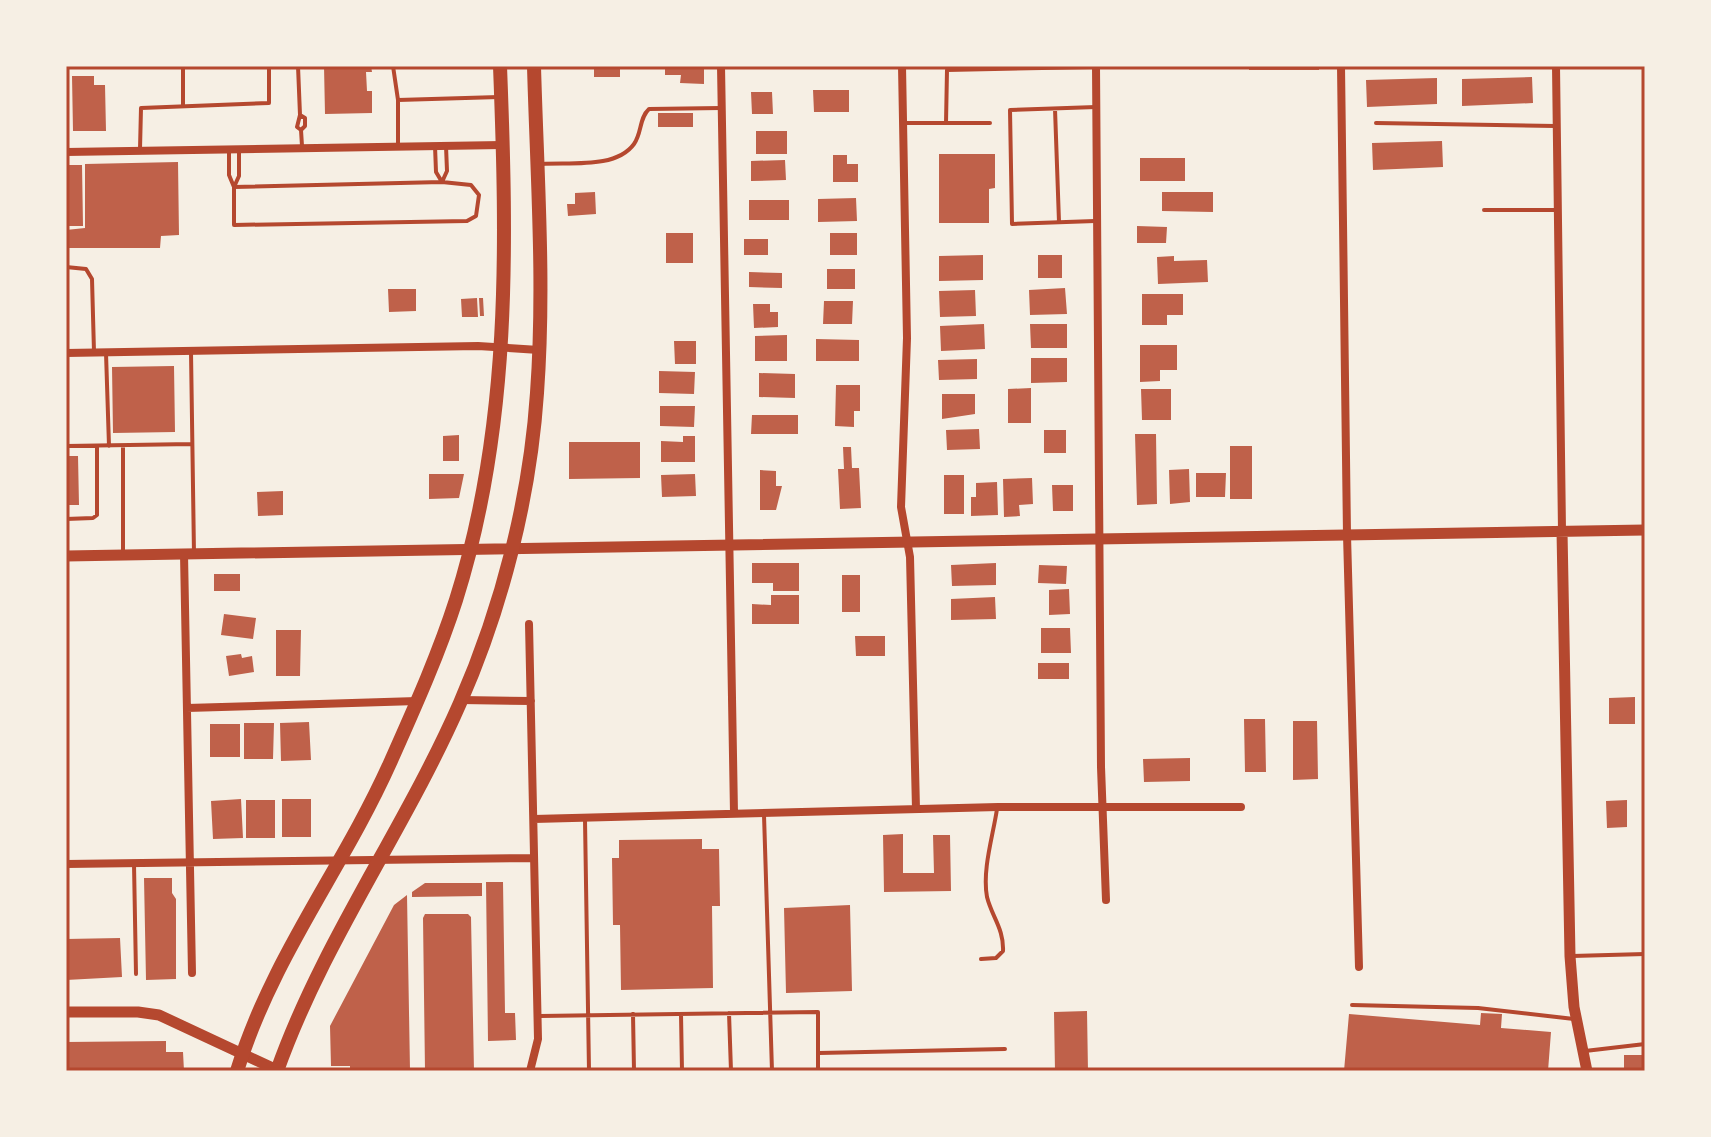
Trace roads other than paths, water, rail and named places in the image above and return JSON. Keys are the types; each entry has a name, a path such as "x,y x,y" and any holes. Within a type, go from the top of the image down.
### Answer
{"main road":[{"path":"237,1071 279,966 389,767 457,598 488,460 502,348 506,255 500,66"},
{"path":"278,1071 319,969 423,781 461,700 497,601 529,464 539,350 534,66"}],"street":[{"path":"721,66 734,813"},
{"path":"902,66 907,338 901,507 910,557 916,809"},
{"path":"1341,66 1347,535 1359,967"},
{"path":"1556,66 1570,956 1587,1071"},
{"path":"1096,67 1099,538 1106,900"},
{"path":"66,152 502,145"},
{"path":"66,353 539,350"},
{"path":"66,556 1645,530"},
{"path":"189,554 187,708 192,973"},
{"path":"529,624 537,1016 536,1053 530,1071"},
{"path":"461,700 531,701"},
{"path":"187,708 417,701"},
{"path":"534,819 998,807 1241,807"},
{"path":"66,864 534,858"},
{"path":"66,1012 159,1015 278,1071"}],"lane":[{"path":"183,66 183,106"},
{"path":"140,151 141,108 269,103 269,66"},
{"path":"298,66 300,115 305,118 305,126 301,130 302,148"},
{"path":"393,66 398,100 398,146"},
{"path":"946,123 947,70 1096,67"},
{"path":"398,100 502,96"},
{"path":"1096,107 1010,110 1012,224 1097,221"},
{"path":"537,164 610,160 625,154 635,143 643,115 649,109 721,108"},
{"path":"1055,108 1059,222"},
{"path":"903,123 990,123"},
{"path":"1376,123 1557,127"},
{"path":"435,146 436,172 442,182"},
{"path":"442,182 447,171 446,146"},
{"path":"234,150 229,175 234,187 234,225 467,221 476,216 479,195 471,185 442,182 234,187"},
{"path":"234,150 239,176 234,187"},
{"path":"1484,210 1558,210"},
{"path":"66,267 86,269 92,279 94,353"},
{"path":"189,554 191,352"},
{"path":"106,353 109,447"},
{"path":"66,446 192,444"},
{"path":"123,446 123,555"},
{"path":"66,519 93,518 97,515 97,447"},
{"path":"981,959 996,958 1003,951 1004,933 987,897 988,864 998,807"},
{"path":"764,812 772,1071"},
{"path":"585,817 589,1071"},
{"path":"134,864 136,974"},
{"path":"1570,956 1645,954"},
{"path":"1352,1005 1478,1008 1577,1019"},
{"path":"537,1016 818,1012 818,1071"},
{"path":"729,1013 731,1071"},
{"path":"633,1014 634,1071"},
{"path":"681,1014 682,1071"},
{"path":"1583,1051 1645,1044"},
{"path":"819,1053 1005,1049"}]}
